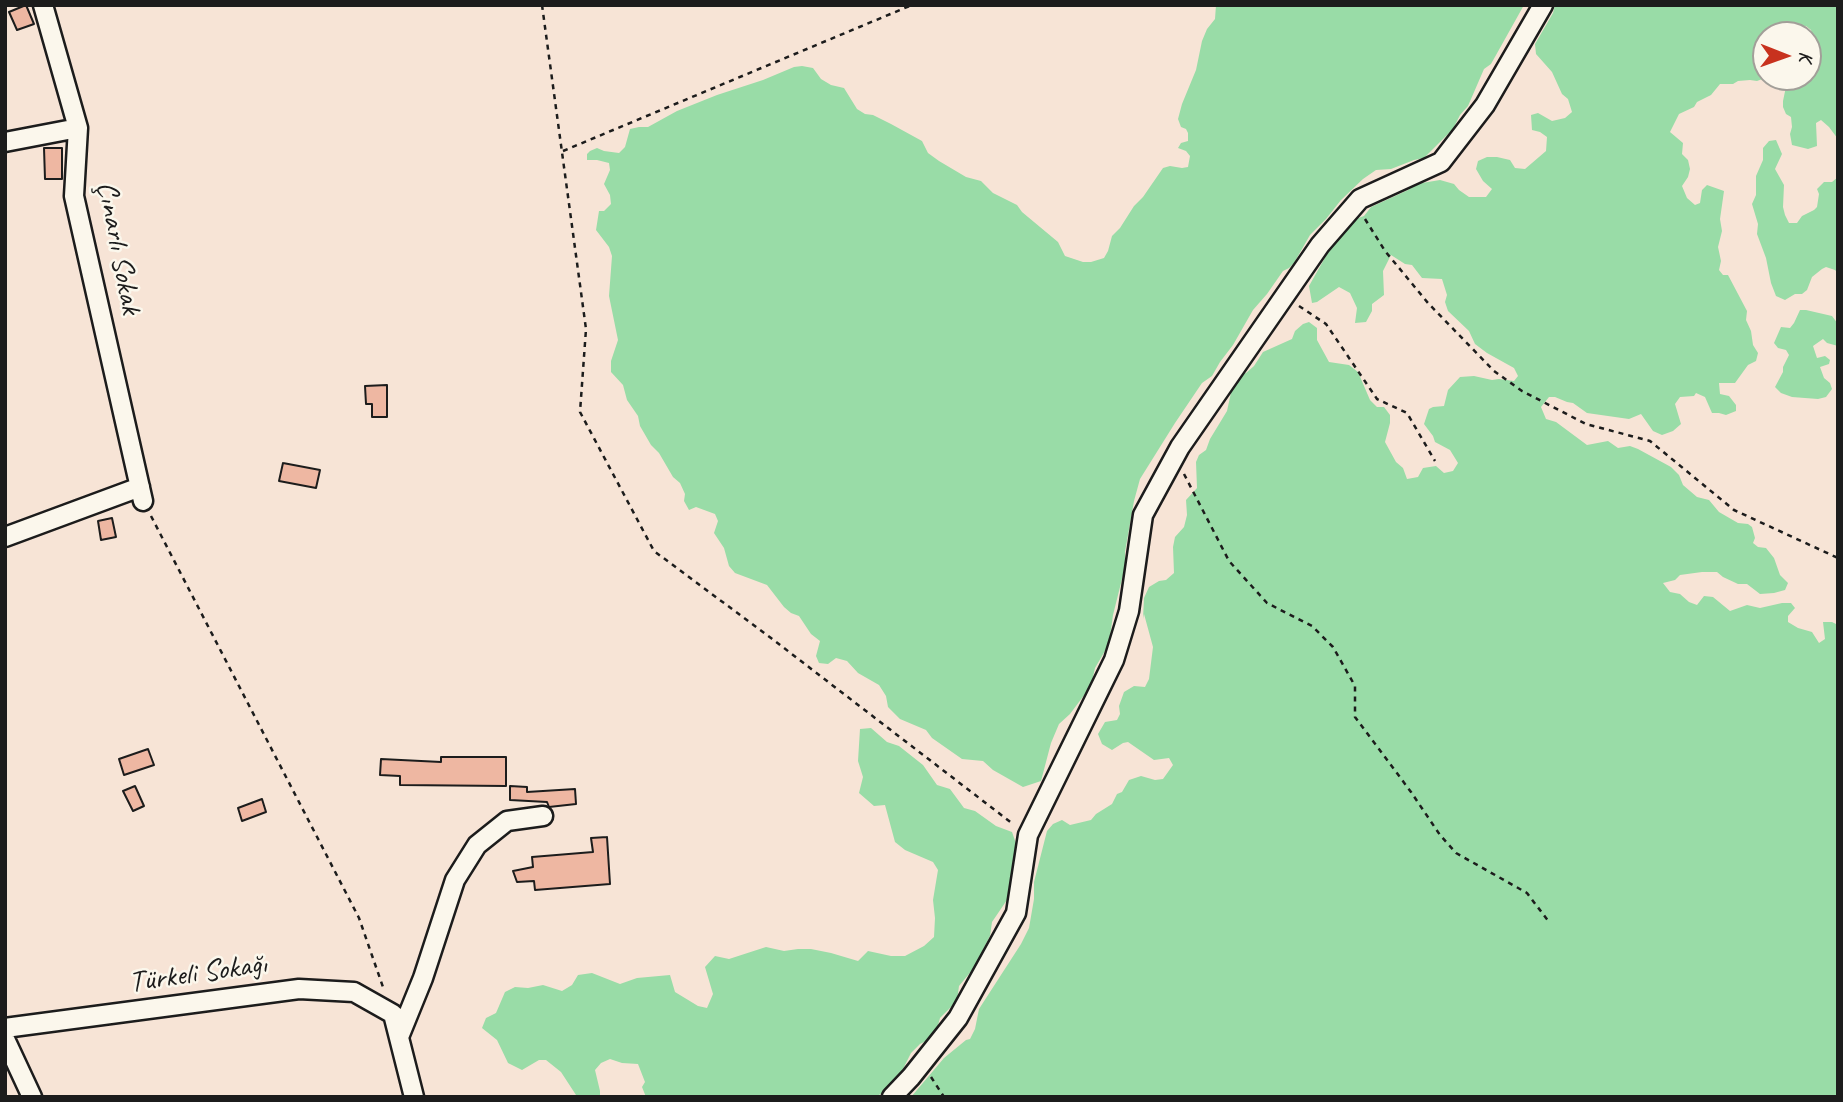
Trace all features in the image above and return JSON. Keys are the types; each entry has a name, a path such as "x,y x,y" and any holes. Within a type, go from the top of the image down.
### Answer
{"street":[{"name":"Çınarlı Sokak","path":"43,5 78,128 74,196 142,494"},
{"path":"892,1097 958,1018 1016,913 1028,835 1114,660 1129,611 1143,515 1175,456 1320,245 1360,199 1441,162 1485,105 1543,5"},
{"path":"5,142 78,128"},
{"path":"5,537 142,494"},
{"path":"399,1037 423,978 455,880 477,845 507,821 542,816"},
{"name":"Türkeli Sokağı","path":"5,1028 299,989 354,992 393,1014"},
{"path":"393,1014 414,1097"},
{"path":"5,1039 32,1097"}],"path":[{"path":"542,5 586,329 580,412 654,551 1028,835"},
{"path":"562,151 912,5"},
{"path":"1356,204 1385,251 1428,303 1494,371 1522,391 1586,424 1650,441 1734,510 1838,558"},
{"path":"1284,296 1326,324 1377,399 1407,413 1435,461"},
{"path":"1175,456 1229,561 1267,603 1312,626 1333,647 1355,686 1355,716 1440,835 1457,853 1527,893 1549,922"},
{"path":"142,494 359,918 393,1014"},
{"path":"922,1063 944,1097"}],"green space":[{"path":"1216,5 1524,5 1491,64 1484,69 1468,106 1453,129 1424,158 1391,169 1376,170 1341,200 1310,235 1294,263 1283,271 1253,310 1212,376 1202,383 1175,423 1140,479 1109,644 1095,668 1091,686 1059,724 1041,781 1023,787 983,761 962,759 932,738 926,730 900,719 888,707 886,696 879,685 858,673 847,661 836,658 828,664 819,663 816,656 820,641 811,634 799,616 784,607 767,585 735,573 729,566 724,548 714,533 718,521 715,514 696,507 689,510 680,483 651,445 640,426 638,416 627,400 623,385 611,372 611,361 618,340 609,296 612,256 609,247 596,230 599,211 604,211 611,204 604,184 610,170 609,163 587,160 587,154 597,148 619,153 625,147 630,129 648,127 677,111 794,67 813,68 821,79 844,88 857,109 922,141 928,153 939,161 966,177 981,181 993,193 1017,205 1058,242 1065,256 1091,262 1104,258 1112,236 1163,168 1188,167 1190,156 1178,148 1181,143 1188,141 1188,133 1181,127 1178,119 1196,70 1202,41 1215,19"},
{"path":"1555,5 1838,5 1838,139 1821,120 1816,123 1817,146 1808,149 1792,145 1791,117 1783,107 1785,91 1822,91 1822,21 1752,21 1752,80 1720,84 1711,95 1679,114 1670,132 1683,143 1682,154 1688,160 1690,169 1682,186 1687,198 1695,205 1700,203 1702,190 1707,185 1724,191 1720,219 1722,231 1718,247 1721,261 1719,270 1723,275 1728,275 1747,311 1746,320 1758,353 1756,361 1748,365 1735,383 1719,383 1720,394 1729,396 1736,405 1736,411 1726,415 1712,413 1705,397 1696,393 1694,396 1680,397 1675,404 1681,424 1662,435 1653,431 1641,414 1629,419 1587,413 1573,403 1555,397 1549,397 1541,407 1546,419 1556,422 1587,445 1608,441 1618,448 1630,446 1671,467 1679,475 1683,485 1697,497 1709,500 1719,512 1738,523 1752,527 1755,538 1753,543 1766,548 1774,558 1780,575 1788,583 1785,590 1760,594 1747,584 1738,584 1717,572 1702,572 1680,575 1675,580 1663,583 1670,592 1680,594 1697,605 1704,596 1713,597 1730,611 1747,605 1760,608 1791,603 1795,608 1788,616 1788,622 1812,632 1819,643 1825,639 1823,622 1838,625 1838,1097 911,1097 944,1058 970,1039 979,1009 1021,944 1029,928 1034,882 1047,831 1062,820 1070,825 1091,820 1112,804 1129,780 1141,776 1163,779 1173,765 1169,758 1154,760 1128,742 1112,750 1102,744 1098,734 1105,722 1117,720 1124,692 1134,686 1145,687 1149,679 1153,647 1144,614 1143,619 1144,598 1149,587 1166,580 1174,573 1175,537 1184,527 1187,515 1186,500 1197,488 1196,462 1199,455 1206,450 1227,411 1237,376 1254,366 1263,352 1292,339 1295,331 1309,322 1317,328 1317,340 1329,362 1349,365 1358,372 1370,400 1377,407 1384,407 1390,415 1385,442 1396,462 1403,468 1407,479 1418,477 1423,468 1436,466 1444,473 1453,471 1458,463 1450,450 1435,442 1424,424 1429,409 1444,406 1448,390 1460,377 1514,381 1518,376 1514,368 1475,344 1469,331 1448,311 1442,279 1422,278 1412,265 1405,264 1391,255 1383,271 1384,295 1372,304 1372,311 1366,322 1355,323 1357,308 1350,293 1339,287 1312,303 1309,286 1331,247 1353,220 1364,216 1371,207 1416,184 1440,180 1454,184 1469,197 1486,197 1492,189 1476,169 1478,161 1497,157 1510,160 1515,168 1525,169 1546,151 1547,137 1532,130 1531,115 1538,113 1552,121 1565,118 1572,112 1568,99 1562,94 1552,72 1536,54 1535,44"},
{"path":"1776,140 1782,154 1775,169 1784,185 1783,207 1789,223 1797,223 1802,216 1814,210 1819,194 1817,189 1824,182 1832,182 1838,177 1838,273 1826,267 1822,269 1812,277 1807,290 1785,300 1776,296 1771,283 1757,234 1758,224 1752,204 1756,195 1756,176 1763,160 1763,148 1769,141"},
{"path":"1800,310 1832,316 1838,324 1838,346 1823,339 1813,346 1817,358 1825,356 1830,360 1829,364 1820,367 1832,389 1826,397 1818,399 1792,397 1781,393 1775,387 1789,355 1774,343 1781,327 1790,328"},
{"path":"871,728 887,742 899,746 923,765 937,785 950,789 964,808 975,811 996,826 1012,832 1019,852 1014,863 1009,897 992,922 990,936 973,969 959,986 957,1001 940,1018 930,1039 911,1053 898,1079 888,1090 875,1097 646,1097 642,1087 645,1082 638,1064 610,1059 595,1070 600,1097 581,1097 576,1095 561,1072 546,1060 539,1060 522,1070 508,1063 497,1040 482,1028 486,1018 496,1013 505,992 515,987 543,985 562,991 572,985 578,975 592,973 620,984 637,978 670,975 675,992 698,1006 707,1008 713,994 705,967 715,956 729,959 766,947 784,951 811,949 858,961 868,951 905,956 934,937 933,900 938,870 933,862 905,850 895,842 885,805 874,806 859,793 863,777 858,761 860,729"}],"building":[{"path":"26,5 34,24 17,30 9,12"},
{"path":"44,148 62,148 62,179 45,179"},
{"path":"387,385 387,417 372,417 372,404 366,404 365,386"},
{"path":"283,463 320,470 316,488 279,481"},
{"path":"112,518 116,537 101,540 98,521"},
{"path":"148,749 154,765 124,775 119,759"},
{"path":"441,757 506,757 506,786 400,785 400,776 380,775 381,759 441,762"},
{"path":"135,786 144,806 133,811 123,791"},
{"path":"510,786 527,787 527,792 575,789 576,804 549,807 547,802 510,800"},
{"path":"262,799 266,812 242,821 238,808"},
{"path":"607,837 610,884 535,890 534,881 517,882 513,871 533,867 532,857 593,852 591,838"}]}
